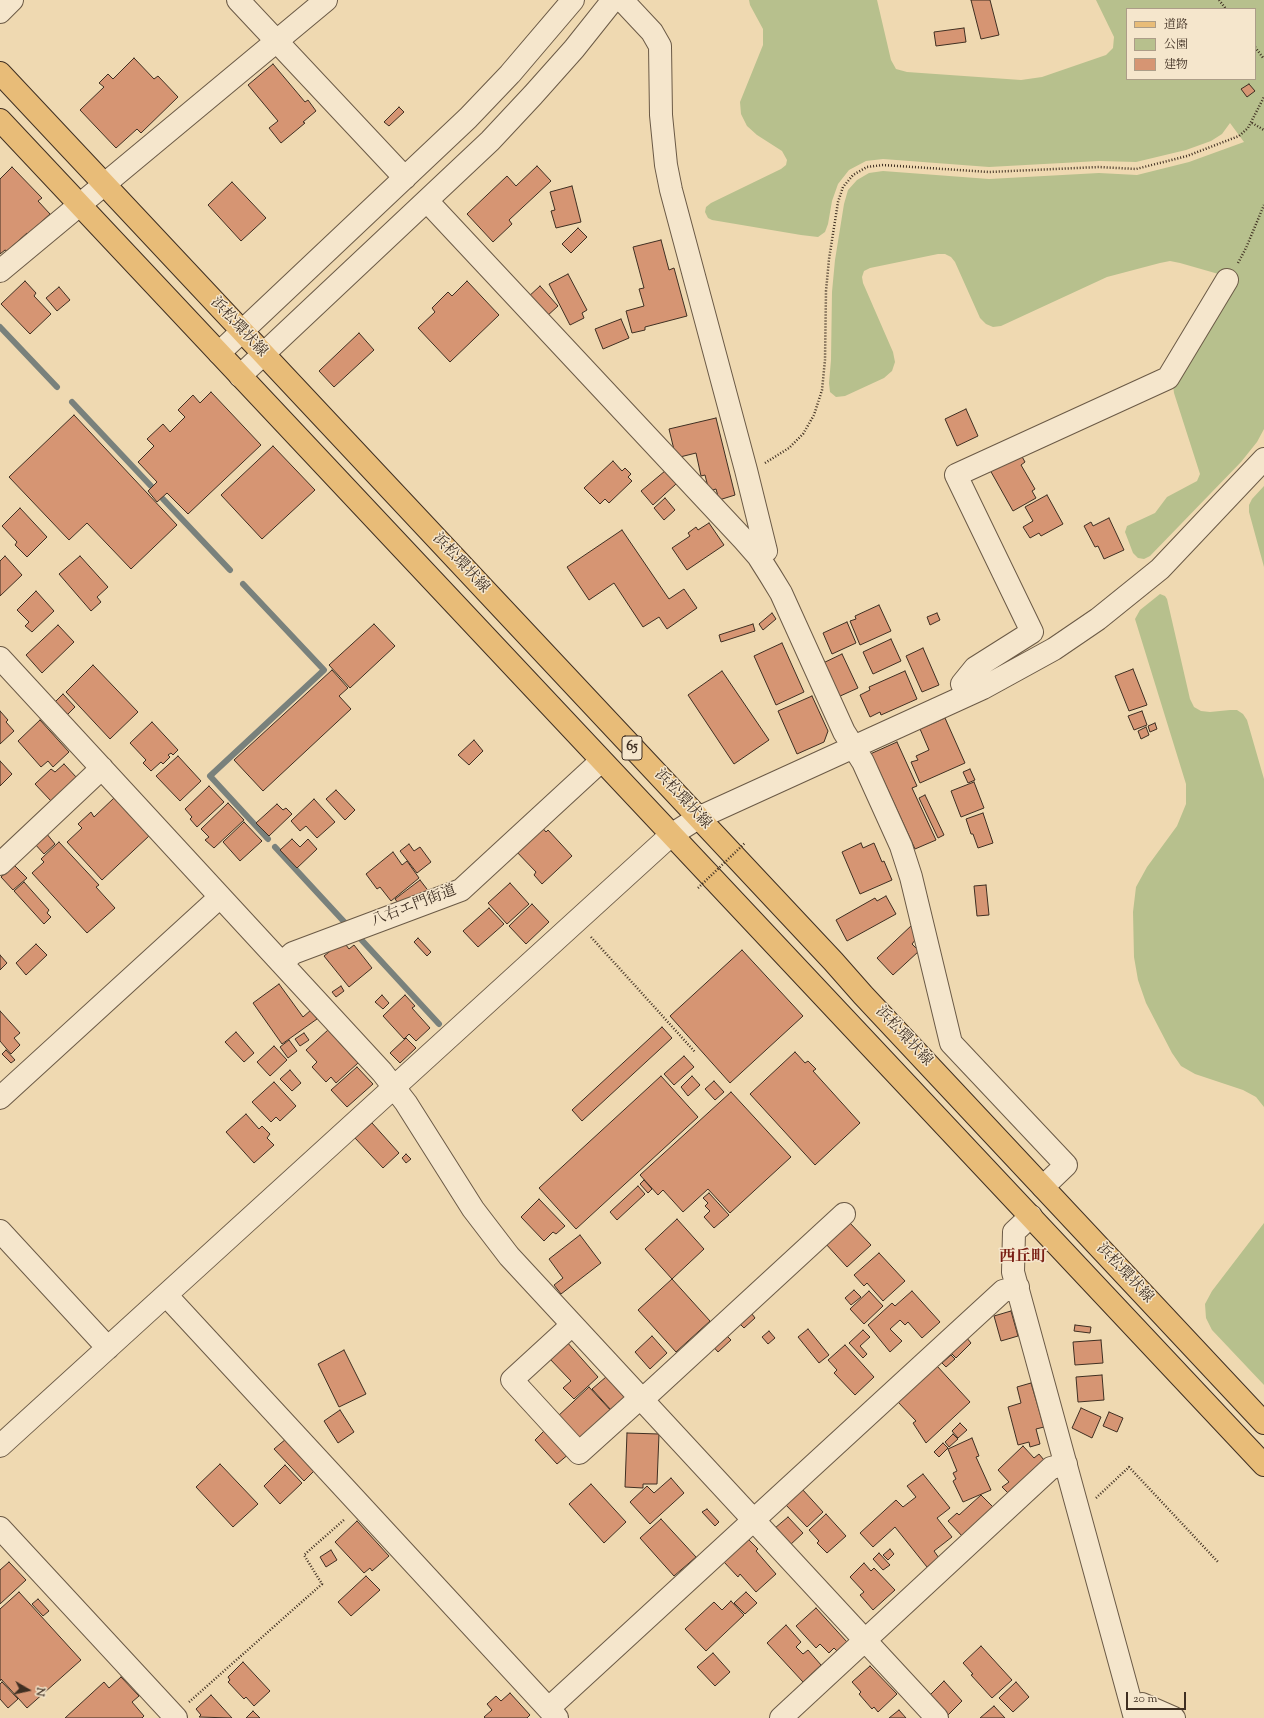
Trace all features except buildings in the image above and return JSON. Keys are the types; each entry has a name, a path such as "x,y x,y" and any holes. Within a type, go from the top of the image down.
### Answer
{"main road":[{"name":"浜松環状線","path":"0,74 833,961 863,995 1264,1423"},
{"name":"浜松環状線","path":"0,120 809,983 843,1016 1264,1465"}],"street":[{"path":"0,12 12,0"},
{"path":"238,0 405,178"},
{"path":"0,271 326,0"},
{"path":"219,353 468,118 510,74 573,0"},
{"path":"240,376 490,140 533,96 574,49 613,0"},
{"path":"622,0 652,32 660,46 662,140 668,177 766,551 758,556"},
{"path":"427,201 758,556 780,593 844,732 866,769 895,832 906,862 951,1043 1066,1165 1043,1187"},
{"path":"967,695 962,684 975,668 1032,632 956,475 1168,378 1227,280"},
{"path":"0,1446 671,835 698,818 967,695 1007,676 1054,650 1119,603 1179,550 1264,459"},
{"path":"0,658 382,1072 406,1103 484,1225 509,1256 937,1718"},
{"name":"八右エ門街道","path":"282,963 293,953 461,890 601,760"},
{"path":"0,864 102,768"},
{"path":"0,1098 220,897"},
{"path":"572,1325 512,1380 579,1453 641,1399 844,1214"},
{"path":"1031,1216 1014,1232 1013,1272 1134,1712 1142,1704 1174,1718"},
{"path":"0,1231 108,1348"},
{"path":"166,1295 553,1713 753,1521 1003,1291 1018,1287"},
{"path":"782,1718 1051,1468 1066,1464"},
{"path":"0,1528 175,1717"}],"path":[{"path":"1219,0 1225,8"},
{"path":"1256,48 1264,59"},
{"path":"746,470 760,466 789,448 803,434 814,415 822,390 825,360 826,292 838,202 843,187 853,175 867,167 883,165 989,172 1099,167 1136,169 1187,156 1228,142 1239,136 1252,122 1264,97"},
{"path":"1252,122 1264,130"},
{"path":"1227,280 1246,248 1264,205"},
{"path":"698,888 745,843"},
{"path":"577,921 695,1052"},
{"path":"1078,1510 1086,1508 1129,1467 1218,1562"},
{"path":"175,1717 322,1584 304,1555 360,1505"}],"green space":[{"path":"749,0 877,0 891,60 896,69 907,72 1021,80 1042,77 1106,55 1113,48 1114,37 1096,0 1264,0 1264,429 1257,442 1241,462 1150,556 1144,559 1138,558 1133,553 1125,532 1127,526 1155,513 1167,497 1197,481 1200,474 1174,393 1173,385 1222,275 1170,261 1160,263 1107,277 1001,326 993,327 986,324 980,318 955,262 951,257 945,254 938,254 870,268 864,271 862,277 863,283 893,352 895,362 892,371 884,378 845,396 836,397 830,392 829,383 831,360 832,292 835,260 844,204 848,190 857,180 869,173 883,171 989,179 1099,173 1137,175 1189,162 1244,142 1230,123 1222,134 1211,141 1186,150 1136,162 1099,161 989,167 883,159 866,161 849,170 838,184 832,201 825,232 818,237 712,220 708,218 705,212 706,207 711,203 781,169 786,165 787,160 782,151 757,135 747,126 741,114 740,102 763,45 763,29 750,5"},
{"path":"1264,486 1264,567 1249,512 1249,505 1252,499"},
{"path":"1160,594 1165,596 1167,599 1190,699 1194,707 1201,711 1210,712 1237,710 1243,714 1247,720 1264,779 1264,1107 1256,1097 1243,1090 1195,1074 1181,1066 1172,1053 1146,1003 1138,980 1134,957 1133,912 1136,887 1147,867 1177,826 1186,804 1186,784 1135,619 1140,610"},
{"path":"1264,1223 1264,1385 1212,1330 1206,1318 1205,1304 1212,1291"}],"waterway":[{"path":"0,327 57,387"},
{"path":"72,402 151,486"},
{"path":"163,499 230,570"},
{"path":"243,584 324,670 210,776 268,839"},
{"path":"275,847 348,926"},
{"path":"357,935 439,1024"}],"district":[{"name":"西丘町","path":"1023,1258"}]}
